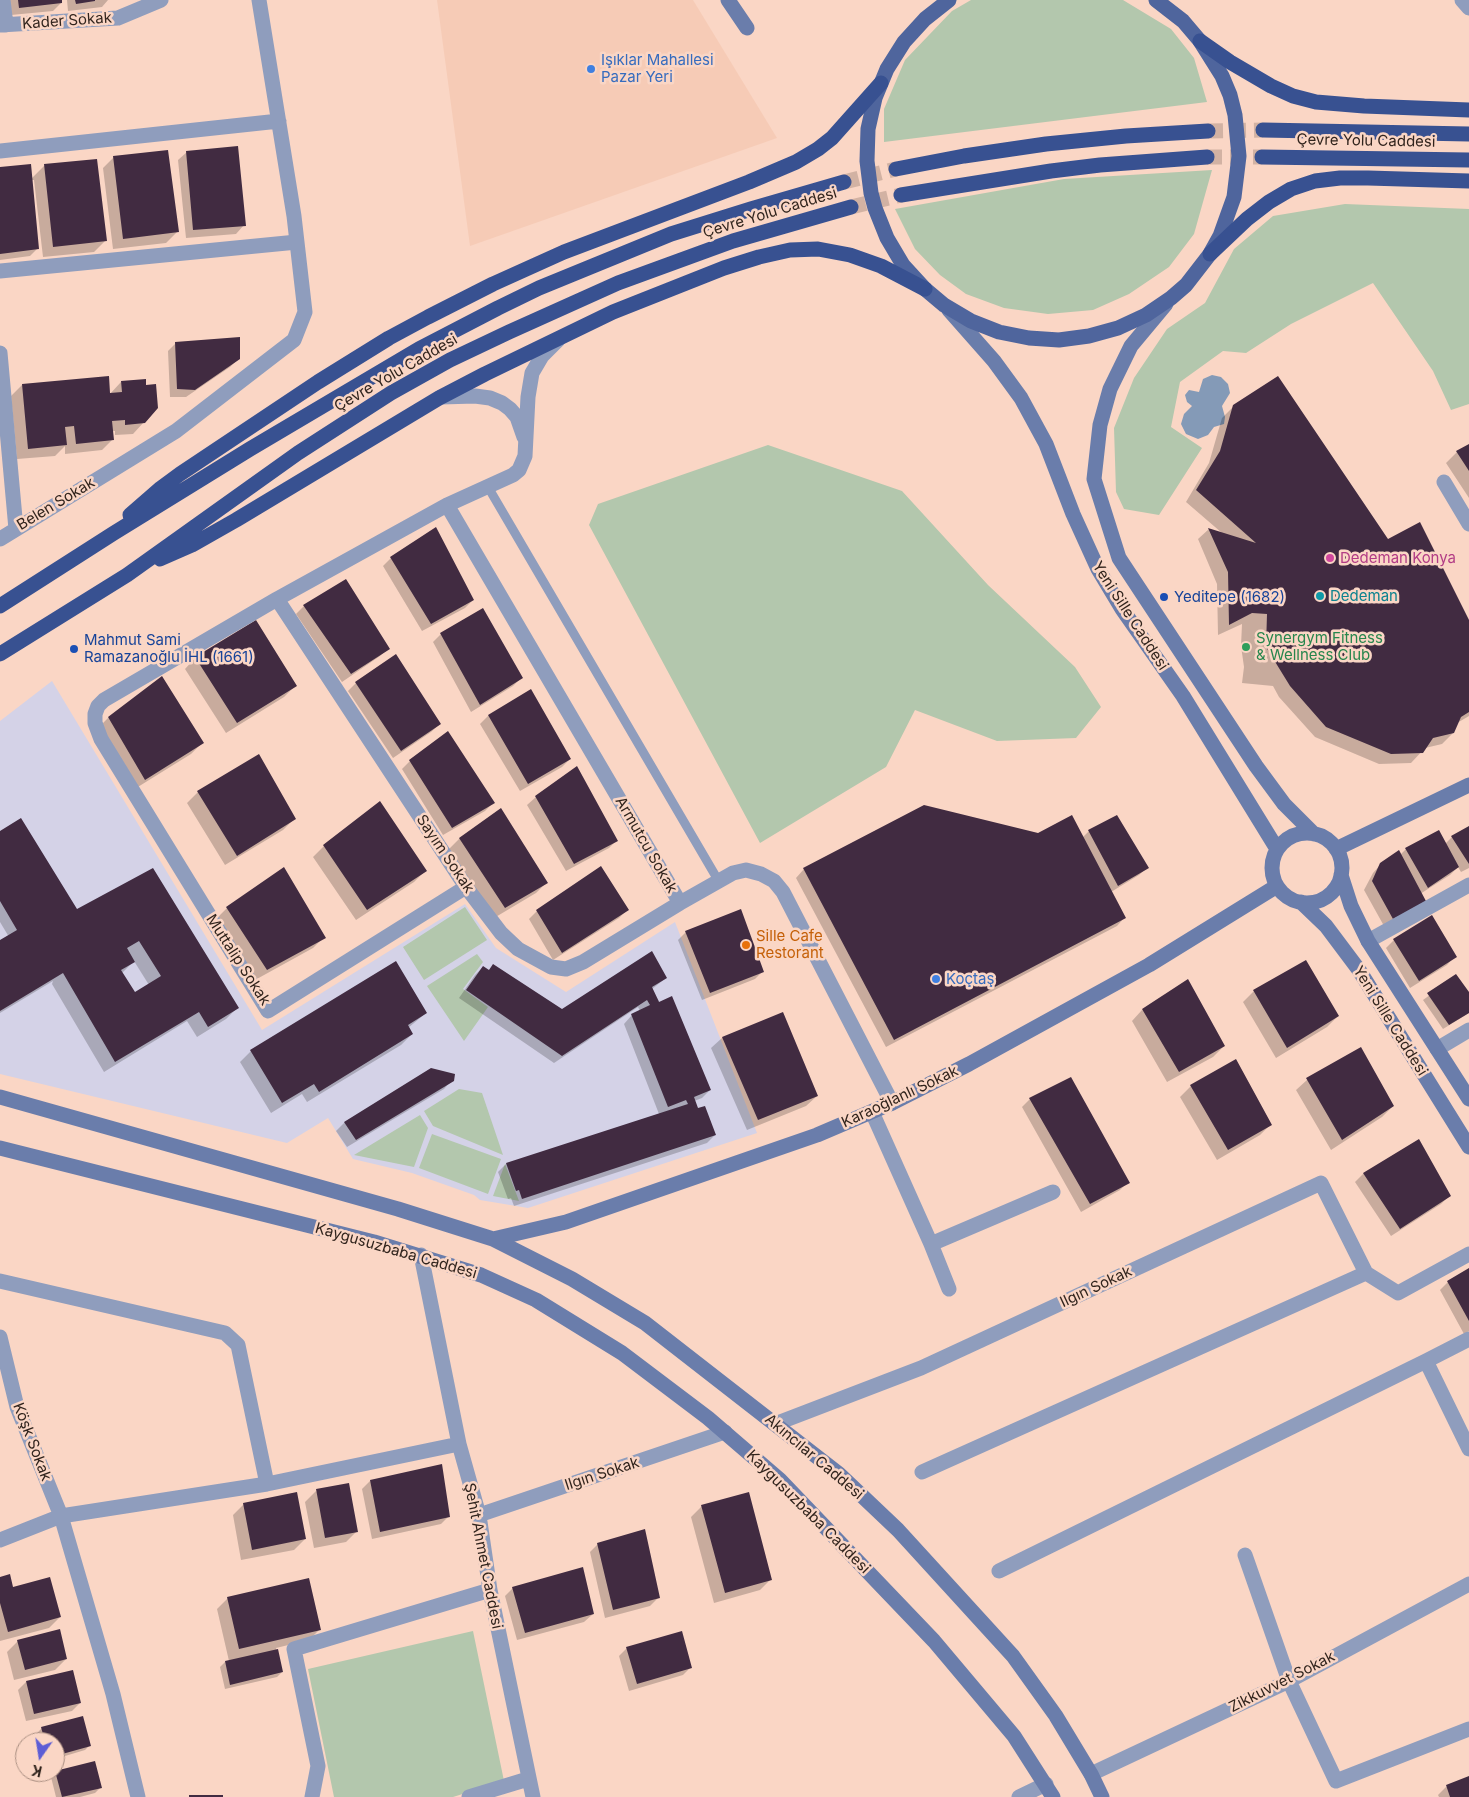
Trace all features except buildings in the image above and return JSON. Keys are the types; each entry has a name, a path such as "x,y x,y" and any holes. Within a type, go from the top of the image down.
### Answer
{"highway":[{"path":"1200,41 1250,75 1271,86 1316,102 1469,110"},
{"path":"114,532 137,507 180,474 318,382 389,338 493,284 564,252 757,179 796,162 832,138 881,83"},
{"name":"Çevre Yolu Caddesi","path":"1264,130 1469,134"},
{"path":"896,169 964,156 1046,144 1208,131"},
{"path":"901,195 1050,171 1100,165 1208,157"},
{"name":"Çevre Yolu Caddesi","path":"1262,157 1469,160"},
{"path":"1210,254 1247,219 1269,202 1290,189 1315,181 1340,178 1469,181"},
{"name":"Çevre Yolu Caddesi","path":"0,606 114,532 418,349 539,288 671,234 844,182"},
{"name":"Çevre Yolu Caddesi","path":"0,654 127,575 298,453 391,393 450,360 618,283 733,241 851,207"},
{"path":"127,575 192,545 440,398 613,312 724,268 758,257 790,250 818,249 850,255 881,266 925,289"}],"main road":[{"path":"728,0 746,28"},
{"path":"949,0 914,30 895,55 881,83 871,114 867,145 870,193 886,238 903,265 925,289 944,305 971,321 999,332 1029,338 1059,340 1089,336 1118,328 1146,315 1171,298 1186,285 1210,254 1228,217 1238,177 1239,156 1235,116 1230,95 1219,70 1200,41 1182,21 1159,1"},
{"name":"Yeni Sille Caddesi","path":"1171,298 1131,346 1110,389 1100,425 1094,479 1119,558 1256,766 1284,804 1314,834"},
{"name":"Yeni Sille Caddesi","path":"944,305 994,361 1021,398 1046,444 1073,514 1098,569 1122,609 1183,696 1277,850"},
{"path":"1336,849 1469,785"},
{"path":"1304,833 1314,834 1323,837 1336,849 1342,866 1341,875 1337,885 1326,896 1311,902 1301,902 1292,899 1277,886 1273,877 1273,858 1284,841 1304,833"},
{"name":"Yeni Sille Caddesi","path":"1341,875 1351,906 1368,942 1469,1099"},
{"name":"Karaoğlanlı Sokak","path":"493,1239 566,1222 816,1135 892,1103 969,1064 1149,965 1277,886"},
{"name":"Yeni Sille Caddesi","path":"1301,902 1326,926 1359,970 1469,1147"},
{"path":"0,1097 398,1209 493,1239"},
{"name":"Kaygusuzbaba Caddesi","path":"0,1148 374,1242 480,1275 536,1300 622,1353 708,1418 780,1480 934,1641 1014,1736 1049,1791"},
{"name":"Akıncılar Caddesi","path":"493,1239 572,1279 645,1323 839,1474 898,1530 1013,1656 1056,1716 1092,1774 1102,1797"}],"street":[{"path":"3,0 3,25"},
{"name":"Kader Sokak","path":"3,25 118,18 162,0"},
{"name":"Belen Sokak","path":"0,538 176,431 294,340 305,312 297,242 259,0"},
{"path":"1462,0 1469,8"},
{"path":"0,151 279,121"},
{"path":"0,271 297,242"},
{"path":"277,599 448,505 513,475 519,470 525,456 528,397 532,373 542,356 564,335"},
{"path":"0,352 16,529"},
{"path":"440,398 475,396 490,398 502,403 517,418 525,441"},
{"path":"1444,482 1469,524"},
{"name":"Armutcu Sokak","path":"448,505 680,903 733,873 746,870 761,874 774,881 782,892 892,1103"},
{"name":"Muttalip Sokak","path":"277,599 104,700 98,706 95,714 95,724 101,739 268,1011 466,887"},
{"name":"Sayım Sokak","path":"277,599 466,887 501,933 518,949 551,967 566,968 583,962 680,903"},
{"path":"1368,942 1469,885"},
{"path":"1437,1049 1469,1030"},
{"path":"872,1112 949,1288"},
{"name":"Ilgın Sokak","path":"775,1424 921,1368 1321,1183 1366,1272"},
{"path":"931,1244 1053,1192"},
{"path":"922,1472 1366,1272 1398,1293 1469,1254"},
{"name":"Şehit Ahmet Caddesi","path":"421,1256 459,1444 479,1515 490,1590 533,1797"},
{"path":"0,1281 225,1333 238,1345 266,1484"},
{"name":"Köşk Sokak","path":"0,1337 17,1408 61,1516 113,1694 138,1797"},
{"path":"999,1571 1426,1361 1469,1338"},
{"path":"1426,1361 1469,1449"},
{"name":"Ilgın Sokak","path":"479,1515 725,1432"},
{"path":"0,1540 61,1516 266,1484 459,1444"},
{"path":"1246,1555 1289,1682 1336,1782 1469,1729"},
{"name":"Zikkuvvet Sokak","path":"1092,1774 1289,1682 1469,1584"},
{"path":"312,1797 318,1766 294,1649 490,1590"},
{"path":"469,1797 528,1779"},
{"path":"1020,1797 1049,1791"}],"lane":[{"path":"488,486 718,880"}],"shaded area":[{"name":"Işıklar Mahallesi Pazar Yeri","path":"437,0 693,0 777,138 470,246"},
{"path":"1212,375 1221,377 1228,384 1230,393 1222,406 1225,417 1224,424 1214,427 1208,435 1198,439 1186,434 1181,424 1184,414 1192,406 1187,402 1185,395 1189,390 1199,392 1203,379"},
{"path":"52,681 262,1030 465,904 496,948 566,992 675,922 757,1133 528,1208 480,1200 474,1195 412,1173 353,1159 328,1118 287,1143 0,1074 0,721"}],"green space":[{"path":"971,0 1123,0 1171,29 1194,58 1207,102 884,142 884,109 905,60 952,11"},
{"path":"1212,170 1194,234 1169,267 1129,294 1093,310 1048,314 1004,308 966,294 940,275 915,249 895,209 1064,179"},
{"path":"1345,204 1469,209 1469,404 1451,410 1433,371 1373,283 1291,324 1246,353 1223,351 1180,382 1171,427 1202,448 1159,515 1124,509 1116,492 1114,428 1134,378 1167,329 1205,303 1234,249 1273,216"},
{"path":"768,445 902,491 988,585 1075,667 1101,707 1076,738 997,741 915,710 886,767 760,843 589,525 598,504"},
{"path":"465,907 487,940 424,980 403,947"},
{"path":"477,954 483,962 463,989 488,1007 464,1041 427,986"},
{"path":"459,1089 482,1093 503,1155 433,1126 424,1111"},
{"path":"420,1115 428,1128 414,1167 354,1155"},
{"path":"432,1134 501,1159 488,1194 419,1168"},
{"path":"505,1164 519,1201 493,1196"},
{"path":"473,1631 504,1781 453,1797 334,1797 308,1669"}],"tunnel":[{"path":"1208,131 1263,130"},
{"path":"1207,157 1262,157"},
{"path":"844,182 896,169"},
{"path":"851,207 901,195"}],"place":[{"name":"Işıklar Mahallesi Pazar Yeri","path":"591,69"},
{"name":"Dedeman Konya","path":"1330,558"},
{"name":"Dedeman","path":"1320,596"},
{"name":"Yeditepe (1682)","path":"1164,597"},
{"name":"Synergym Fitness & Wellness Club","path":"1246,647"},
{"name":"Mahmut Sami Ramazanoğlu İHL (1661)","path":"74,649"},
{"name":"Sille Cafe Restorant","path":"746,945"},
{"name":"Koçtaş","path":"936,979"}]}
